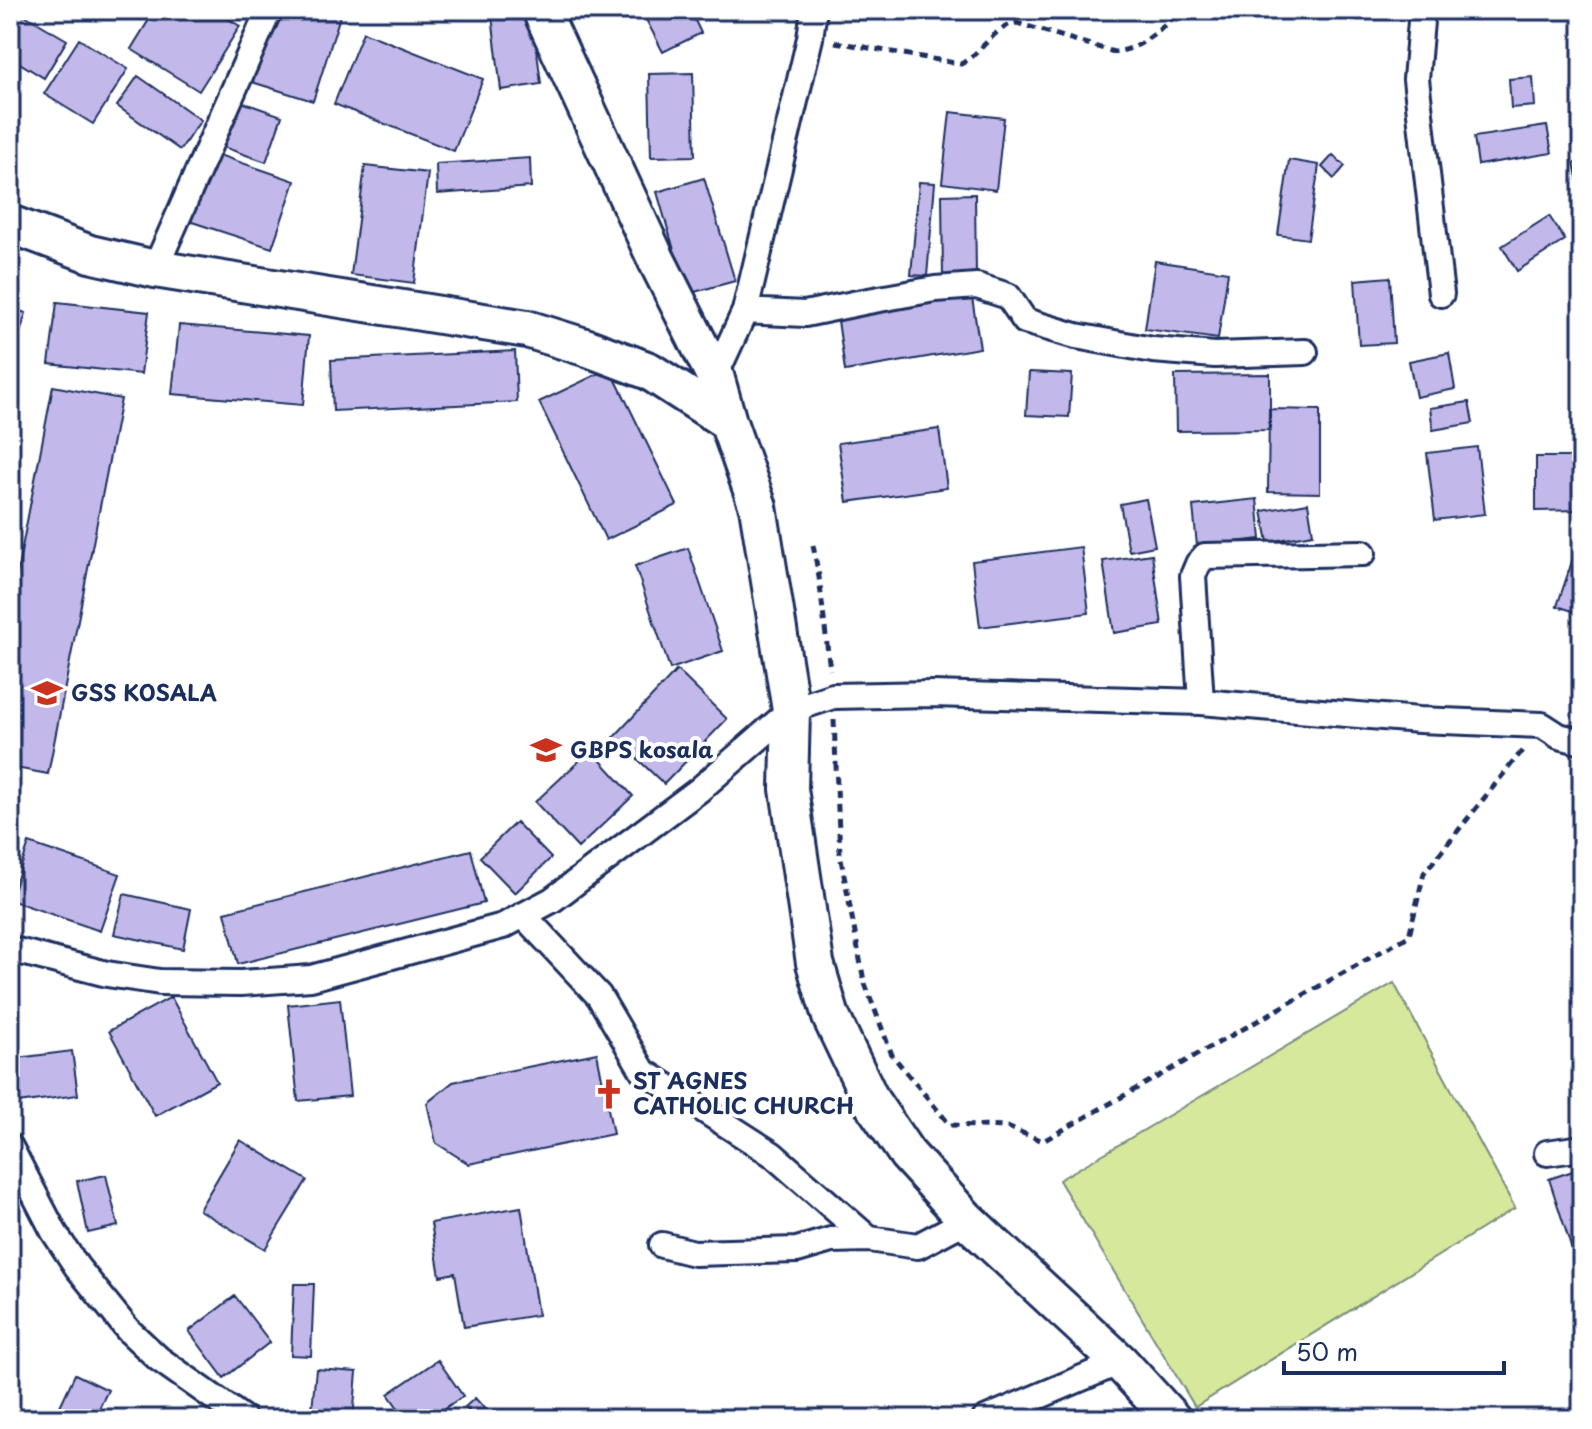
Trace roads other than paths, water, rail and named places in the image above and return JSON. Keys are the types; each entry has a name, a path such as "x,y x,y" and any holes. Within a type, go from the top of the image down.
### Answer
{"main road":[{"path":"541,10 656,259 715,376 758,507 791,710 789,789 815,963 831,1017 871,1101 907,1154 967,1220 1120,1362 1172,1419"},
{"path":"10,224 90,254 155,269 527,329 649,371 728,422"}],"street":[{"path":"155,269 269,10"},
{"path":"715,376 745,311 814,10"},
{"path":"1422,10 1416,79 1441,294"},
{"path":"745,311 805,314 935,289 977,286 1008,296 1025,321 1076,336 1153,350 1200,354 1305,352"},
{"path":"1201,702 1193,576 1205,556 1363,553"},
{"path":"10,949 107,974 160,982 241,983 311,978 503,926 552,900 699,790 791,710 833,696 932,694 1201,702 1419,720 1542,725 1559,736 1582,742"},
{"path":"523,915 599,996 643,1071 772,1154 869,1239"},
{"path":"10,1147 54,1232 77,1267 128,1330 159,1359 244,1419"},
{"path":"1547,1153 1582,1148"},
{"path":"662,1245 694,1253 797,1250 831,1240 869,1239 918,1246 967,1220"},
{"path":"985,1419 1120,1362"}],"place":[{"name":"GSS KOSALA","path":"47,693"},
{"name":"GBPS kosala","path":"546,750"},
{"name":"ST AGNES CATHOLIC CHURCH","path":"609,1094"}]}
